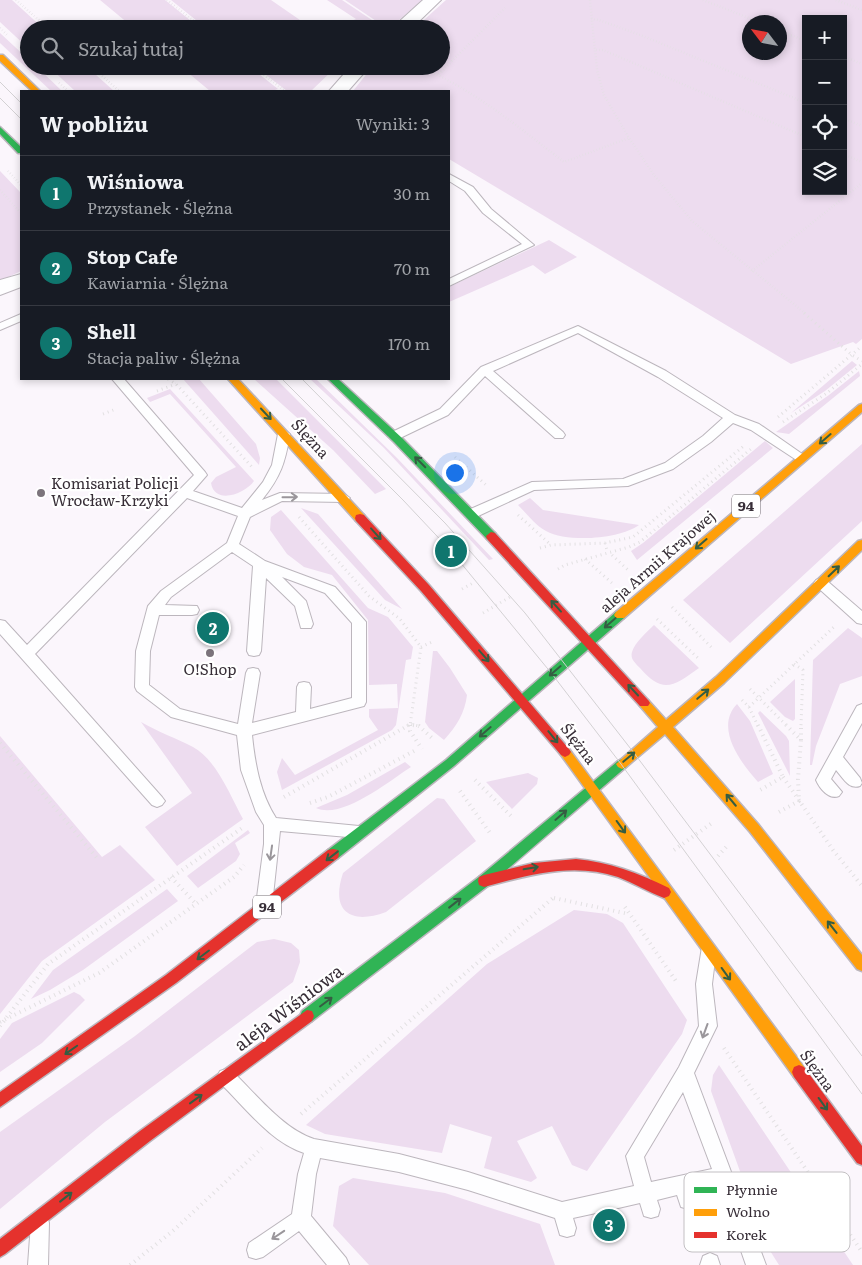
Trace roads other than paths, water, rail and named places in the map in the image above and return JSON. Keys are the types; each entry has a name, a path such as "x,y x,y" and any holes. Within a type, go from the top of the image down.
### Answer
{"main road":[{"path":"0,57 35,90"},
{"path":"0,130 20,150"},
{"name":"Ślężna","path":"234,380 344,498 522,700 593,788 669,896 862,1158"},
{"path":"334,380 394,436 471,514 666,726 754,828 862,965"},
{"name":"aleja Armii Krajowej","path":"588,642 862,407"},
{"path":"666,726 720,680 862,544"},
{"name":"94","path":"0,1100 171,979 263,910 450,763 588,642"},
{"name":"aleja Wiśniowa","path":"0,1249 145,1136 226,1077 484,880 666,726"},
{"path":"484,880 524,869 559,863 592,864 628,873 669,896"}],"street":[{"path":"410,20 433,0"},
{"path":"339,90 353,75"},
{"path":"0,288 20,280"}],"lane":[{"path":"450,178 469,189 487,211 529,245 450,283"},
{"path":"0,327 20,317"},
{"path":"394,436 444,412 485,370 578,329 662,374 731,418 755,426 802,458"},
{"path":"485,370 559,435"},
{"path":"27,654 200,475 119,380"},
{"path":"471,514 532,486 624,484 669,466 708,439 731,418"},
{"path":"260,564 330,590 359,622 359,702 244,731 176,713 142,686 143,651 153,610 166,594 232,546 245,514 268,484 278,465 284,434"},
{"path":"184,492 245,514 280,497 344,498"},
{"path":"232,546 260,564 301,604 306,624"},
{"path":"254,651 252,610 260,564"},
{"path":"821,583 862,620"},
{"path":"153,610 192,610"},
{"path":"0,625 157,801"},
{"path":"254,673 244,731 248,770 264,812 272,824 272,844 263,910"},
{"path":"303,716 304,687"},
{"path":"834,792 823,780 860,717"},
{"path":"835,758 856,782"},
{"path":"272,824 362,832"},
{"path":"648,1201 635,1156 685,1073 708,1026 704,984 708,949"},
{"path":"685,1073 722,1172"},
{"path":"226,1077 281,1131 296,1142 314,1148 398,1163 468,1181 564,1220 684,1192"},
{"path":"314,1148 307,1174 301,1219 334,1259"},
{"path":"38,1265 40,1217"},
{"path":"256,1250 301,1219"},
{"path":"751,1252 756,1265"}],"tram line":[{"path":"0,82 20,102"},
{"path":"0,98 20,118"},
{"path":"283,380 403,500 451,551 552,674 621,764 862,1094"},
{"path":"303,380 445,523 525,613 634,753 862,1056"}],"place":[{"name":"Komisariat Policji Wrocław-Krzyki","path":"41,493"},
{"name":"Wiśniowa","path":"451,551"},
{"name":"Stop Cafe","path":"213,628"},
{"name":"O!Shop","path":"210,653"},
{"name":"Shell","path":"609,1225"}]}
